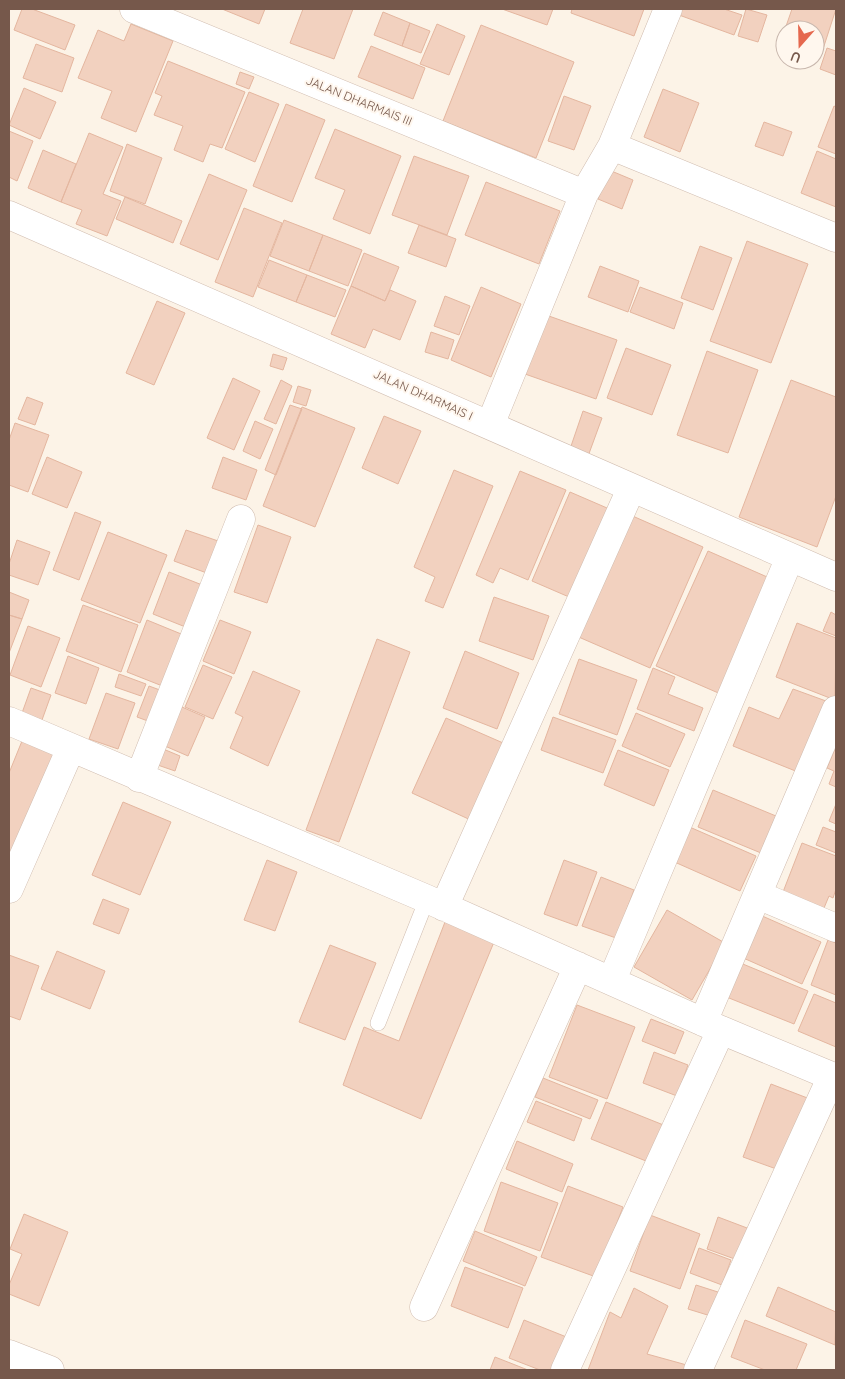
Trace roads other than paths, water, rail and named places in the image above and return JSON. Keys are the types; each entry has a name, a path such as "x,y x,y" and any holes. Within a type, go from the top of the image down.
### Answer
{"street":[{"name":"JALAN DHARMAIS III","path":"134,9 584,194"},
{"path":"490,424 584,194 612,146 668,9"},
{"path":"612,146 836,238"},
{"name":"JALAN DHARMAIS I","path":"9,215 490,424 631,489 836,577"},
{"path":"435,903 631,489"},
{"path":"139,778 241,519"},
{"path":"612,980 790,557"},
{"path":"9,721 435,903 712,1026 834,1077 698,1370"},
{"path":"565,1370 712,1026 758,896 833,726"},
{"path":"9,889 71,748"},
{"path":"758,896 836,928"},
{"path":"424,1307 578,966"},
{"path":"17,1361 50,1370"}],"lane":[{"path":"378,1022 435,903"}]}
